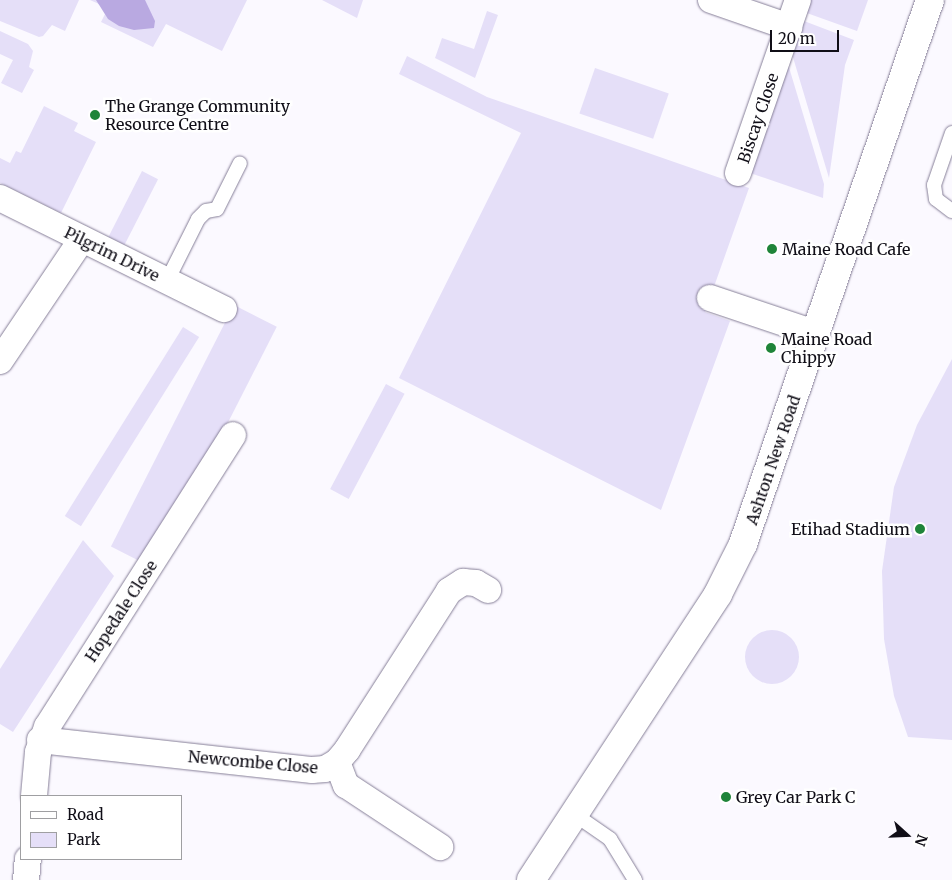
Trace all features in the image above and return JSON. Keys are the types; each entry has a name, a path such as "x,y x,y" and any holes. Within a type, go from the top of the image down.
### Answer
{"main road":[{"name":"Ashton New Road","path":"531,880 718,594 734,562 817,334 930,0"}],"street":[{"path":"711,0 789,27"},
{"name":"Biscay Close","path":"738,173 798,0"},
{"name":"Pilgrim Drive","path":"0,198 224,309"},
{"path":"0,361 82,239"},
{"path":"710,298 817,334"},
{"name":"Hopedale Close","path":"34,795 40,740 233,434"},
{"name":"Newcombe Close","path":"40,740 312,770 325,768 337,762 449,590 463,582 476,583 488,590"},
{"path":"337,762 346,784 440,847"},
{"path":"26,880 28,860"}],"lane":[{"path":"952,133 934,185 936,199 952,211"},
{"path":"167,281 198,219 206,210 217,209 240,163"},
{"path":"574,814 610,839 635,880"}],"green space":[{"path":"0,0 79,0 65,31 52,25 43,36 39,37 0,21"},
{"path":"90,0 247,0 222,51 166,24 153,47 101,22 108,8"},
{"path":"322,0 363,0 357,18"},
{"path":"808,0 868,0 857,31 804,12"},
{"path":"487,11 498,15 475,78 435,58 442,38 474,49"},
{"path":"804,21 854,40 845,65 829,178 792,54"},
{"path":"0,31 28,44 33,51 29,67 34,70 22,93 1,83 13,60 0,54"},
{"path":"407,56 487,97 749,188 705,312 730,321 661,510 399,378 521,133 399,74"},
{"path":"788,64 824,184 823,198 750,173"},
{"path":"595,68 669,93 653,139 579,113"},
{"path":"44,106 78,123 74,131 96,142 61,213 0,183 0,158 10,163 16,151 21,153"},
{"path":"142,171 158,179 124,245 108,237"},
{"path":"234,305 277,327 154,568 111,546"},
{"path":"183,327 199,337 81,526 65,516"},
{"name":"Etihad Stadium","path":"952,359 952,740 908,737 894,696 884,639 882,571 894,487 917,425"},
{"path":"386,384 405,394 349,499 330,489"},
{"path":"83,540 114,576 13,732 0,724 0,669"},
{"path":"767,630 777,630 787,634 795,642 799,657 795,672 787,680 777,684 767,684 757,680 749,672 745,662 745,652 749,642 757,634"}],"shaded area":[{"path":"96,0 145,0 155,21 154,28 134,30 119,26 108,19"}],"place":[{"name":"The Grange Community Resource Centre","path":"95,115"},
{"name":"Maine Road Cafe","path":"772,249"},
{"name":"Maine Road Chippy","path":"771,348"},
{"name":"Etihad Stadium","path":"920,529"},
{"name":"Grey Car Park C","path":"726,797"}]}
